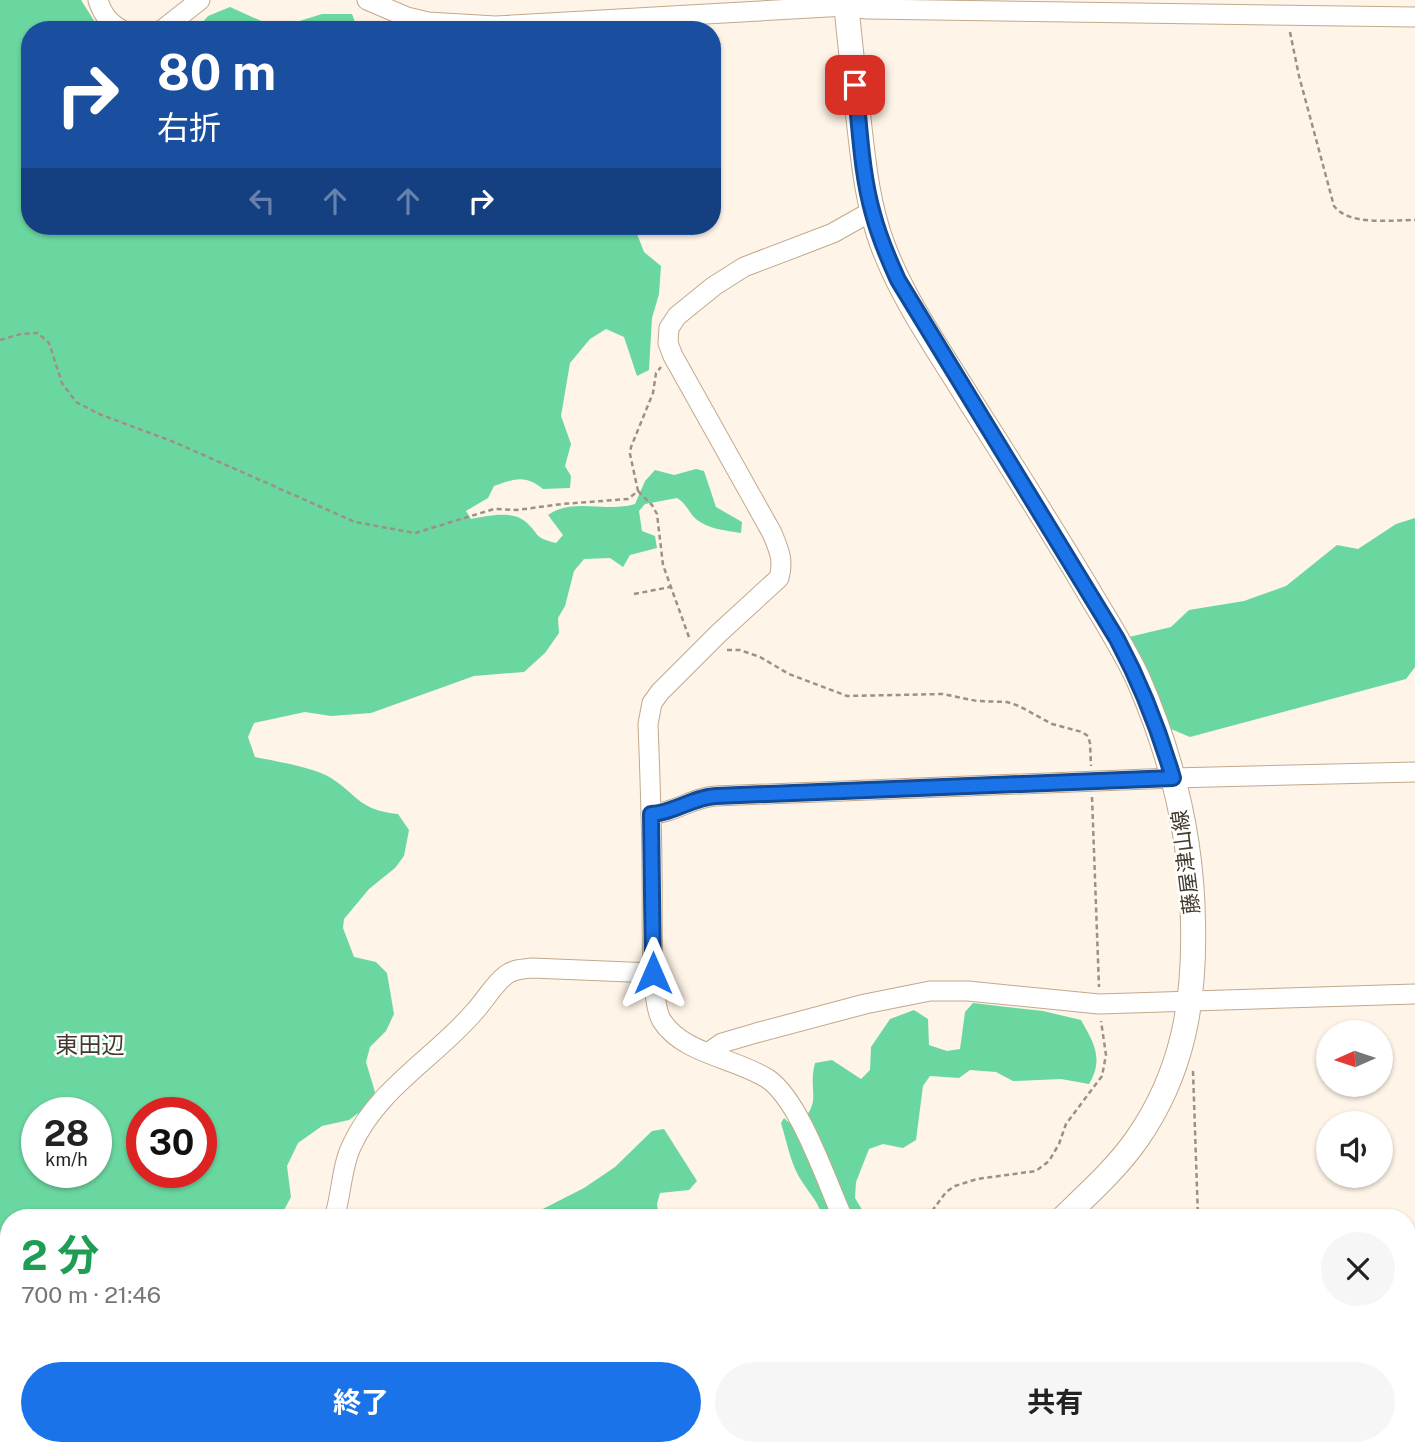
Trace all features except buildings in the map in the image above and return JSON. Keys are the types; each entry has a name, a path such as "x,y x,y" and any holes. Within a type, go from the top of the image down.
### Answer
{"main road":[{"name":"藤屋津山線","path":"846,3 863,163 882,245 898,280 1138,678 1159,730 1182,814 1191,873 1194,957 1185,1034 1158,1104 1136,1141 1072,1209"}],"street":[{"path":"98,0 101,12 109,21"},
{"path":"173,21 200,0"},
{"path":"366,0 424,21"},
{"path":"571,21 846,3 867,9 1415,17"},
{"path":"839,1209 798,1117 782,1091 768,1079 684,1042 660,1019 653,973 648,724 652,703 701,650 779,578 781,554 673,356 668,343 669,328 677,316 714,286 744,267 833,233 872,211"},
{"path":"651,814 670,811 707,796 1173,778 1415,772"},
{"path":"336,1209 346,1159 364,1125 392,1090 476,1011 495,985 509,973 516,969 532,968 653,973"},
{"path":"709,1052 722,1043 755,1033 865,1004 930,991 968,991 1099,1004 1415,994"}],"path":[{"path":"1287,15 1299,76 1334,206 1340,214 1350,219 1415,220"},
{"path":"0,340 38,333 49,343 62,383 76,402 355,522 415,533 494,509 517,510 628,499 634,497 638,491"},
{"path":"673,356 656,373 653,393 630,454 638,491 657,514 663,565 686,634 692,643 701,650 740,650 760,657 789,674 847,696 943,694 977,701 1007,702 1052,724 1088,736 1099,1004 1106,1055 1102,1076 1066,1125 1049,1161 1036,1171 977,1179 955,1185 934,1209"},
{"path":"634,594 670,587"},
{"path":"1193,1068 1198,1209"}],"green space":[{"path":"0,0 81,0 94,21 21,21 21,235 637,235 644,252 661,266 659,294 652,318 649,370 637,376 624,337 606,329 590,339 570,363 561,416 571,444 565,466 571,476 570,488 543,489 531,481 514,480 494,486 488,498 466,511 471,519 499,515 520,518 540,537 556,543 563,535 548,515 568,507 635,504 645,481 655,470 674,475 696,469 704,471 716,507 742,522 741,533 708,526 697,520 677,498 645,504 639,511 642,531 655,536 657,548 630,555 623,567 610,558 584,559 574,571 565,606 558,618 559,633 545,653 524,672 474,676 371,713 331,716 305,712 254,723 248,737 255,757 324,774 367,806 398,814 409,830 404,856 395,868 369,889 344,919 343,928 354,957 376,962 387,973 394,1014 386,1031 370,1047 366,1062 375,1092 368,1106 349,1120 322,1126 298,1143 287,1166 291,1197 285,1209 0,1209"},
{"path":"230,7 261,21 204,21 208,16"},
{"path":"322,14 352,14 355,21 300,21"},
{"path":"1415,518 1415,667 1406,679 1190,737 1171,729 1129,637 1171,627 1189,610 1244,601 1286,586 1337,545 1358,549 1396,524"},
{"path":"973,1003 1043,1011 1081,1020 1096,1051 1096,1067 1089,1084 1061,1079 1013,1081 996,1072 970,1070 959,1078 930,1076 923,1086 916,1140 903,1148 883,1144 869,1149 856,1182 855,1198 862,1209 820,1209 795,1170 781,1123 784,1118 795,1128 810,1111 815,1063 832,1060 861,1079 870,1070 871,1047 890,1019 914,1010 928,1019 929,1045 947,1051 960,1049 965,1012"},
{"path":"664,1129 697,1181 689,1190 660,1193 658,1209 543,1209 584,1188 615,1167 652,1131"}],"district":[{"name":"東田辺","path":"90,1045"}],"route":[{"path":"653,973 651,814 670,811 707,796 1173,778 1159,730 1138,678 1117,639 898,280 882,245 872,211 863,163 855,85"}]}
